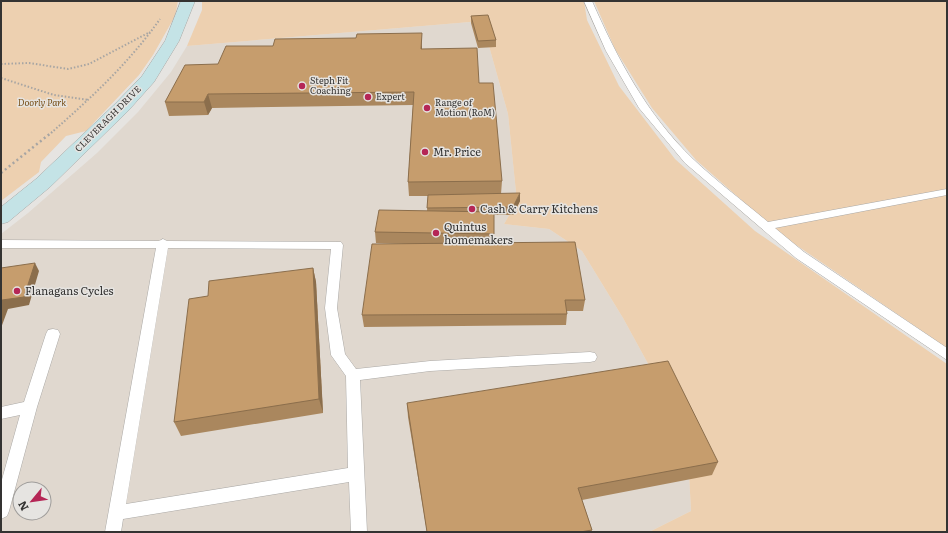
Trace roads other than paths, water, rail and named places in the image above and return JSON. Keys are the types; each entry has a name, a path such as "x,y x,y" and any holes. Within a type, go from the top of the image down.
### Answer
{"street":[{"name":"CLEVERAGH DRIVE","path":"1,217 44,183 122,107 148,79 172,41 187,7 188,1"}],"lane":[{"path":"588,1 610,51 644,108 688,161 800,256 947,355"},
{"path":"764,226 947,192"},
{"path":"113,532 163,243"},
{"path":"1,244 163,243 336,245 331,308 338,355 353,375 359,532"},
{"path":"1,511 30,407 54,334"},
{"path":"353,375 430,366 590,357"},
{"path":"1,413 30,407"},
{"path":"116,513 356,474"}],"place":[{"name":"Steph Fit Coaching","path":"302,86"},
{"name":"Expert","path":"368,97"},
{"name":"Range of Motion (RoM)","path":"427,108"},
{"name":"Mr. Price","path":"425,152"},
{"name":"Cash & Carry Kitchens","path":"472,209"},
{"name":"Quintus homemakers","path":"436,233"},
{"name":"Flanagans Cycles","path":"17,291"}],"park label":[{"name":"Doorly Park","path":"42,103"}]}
